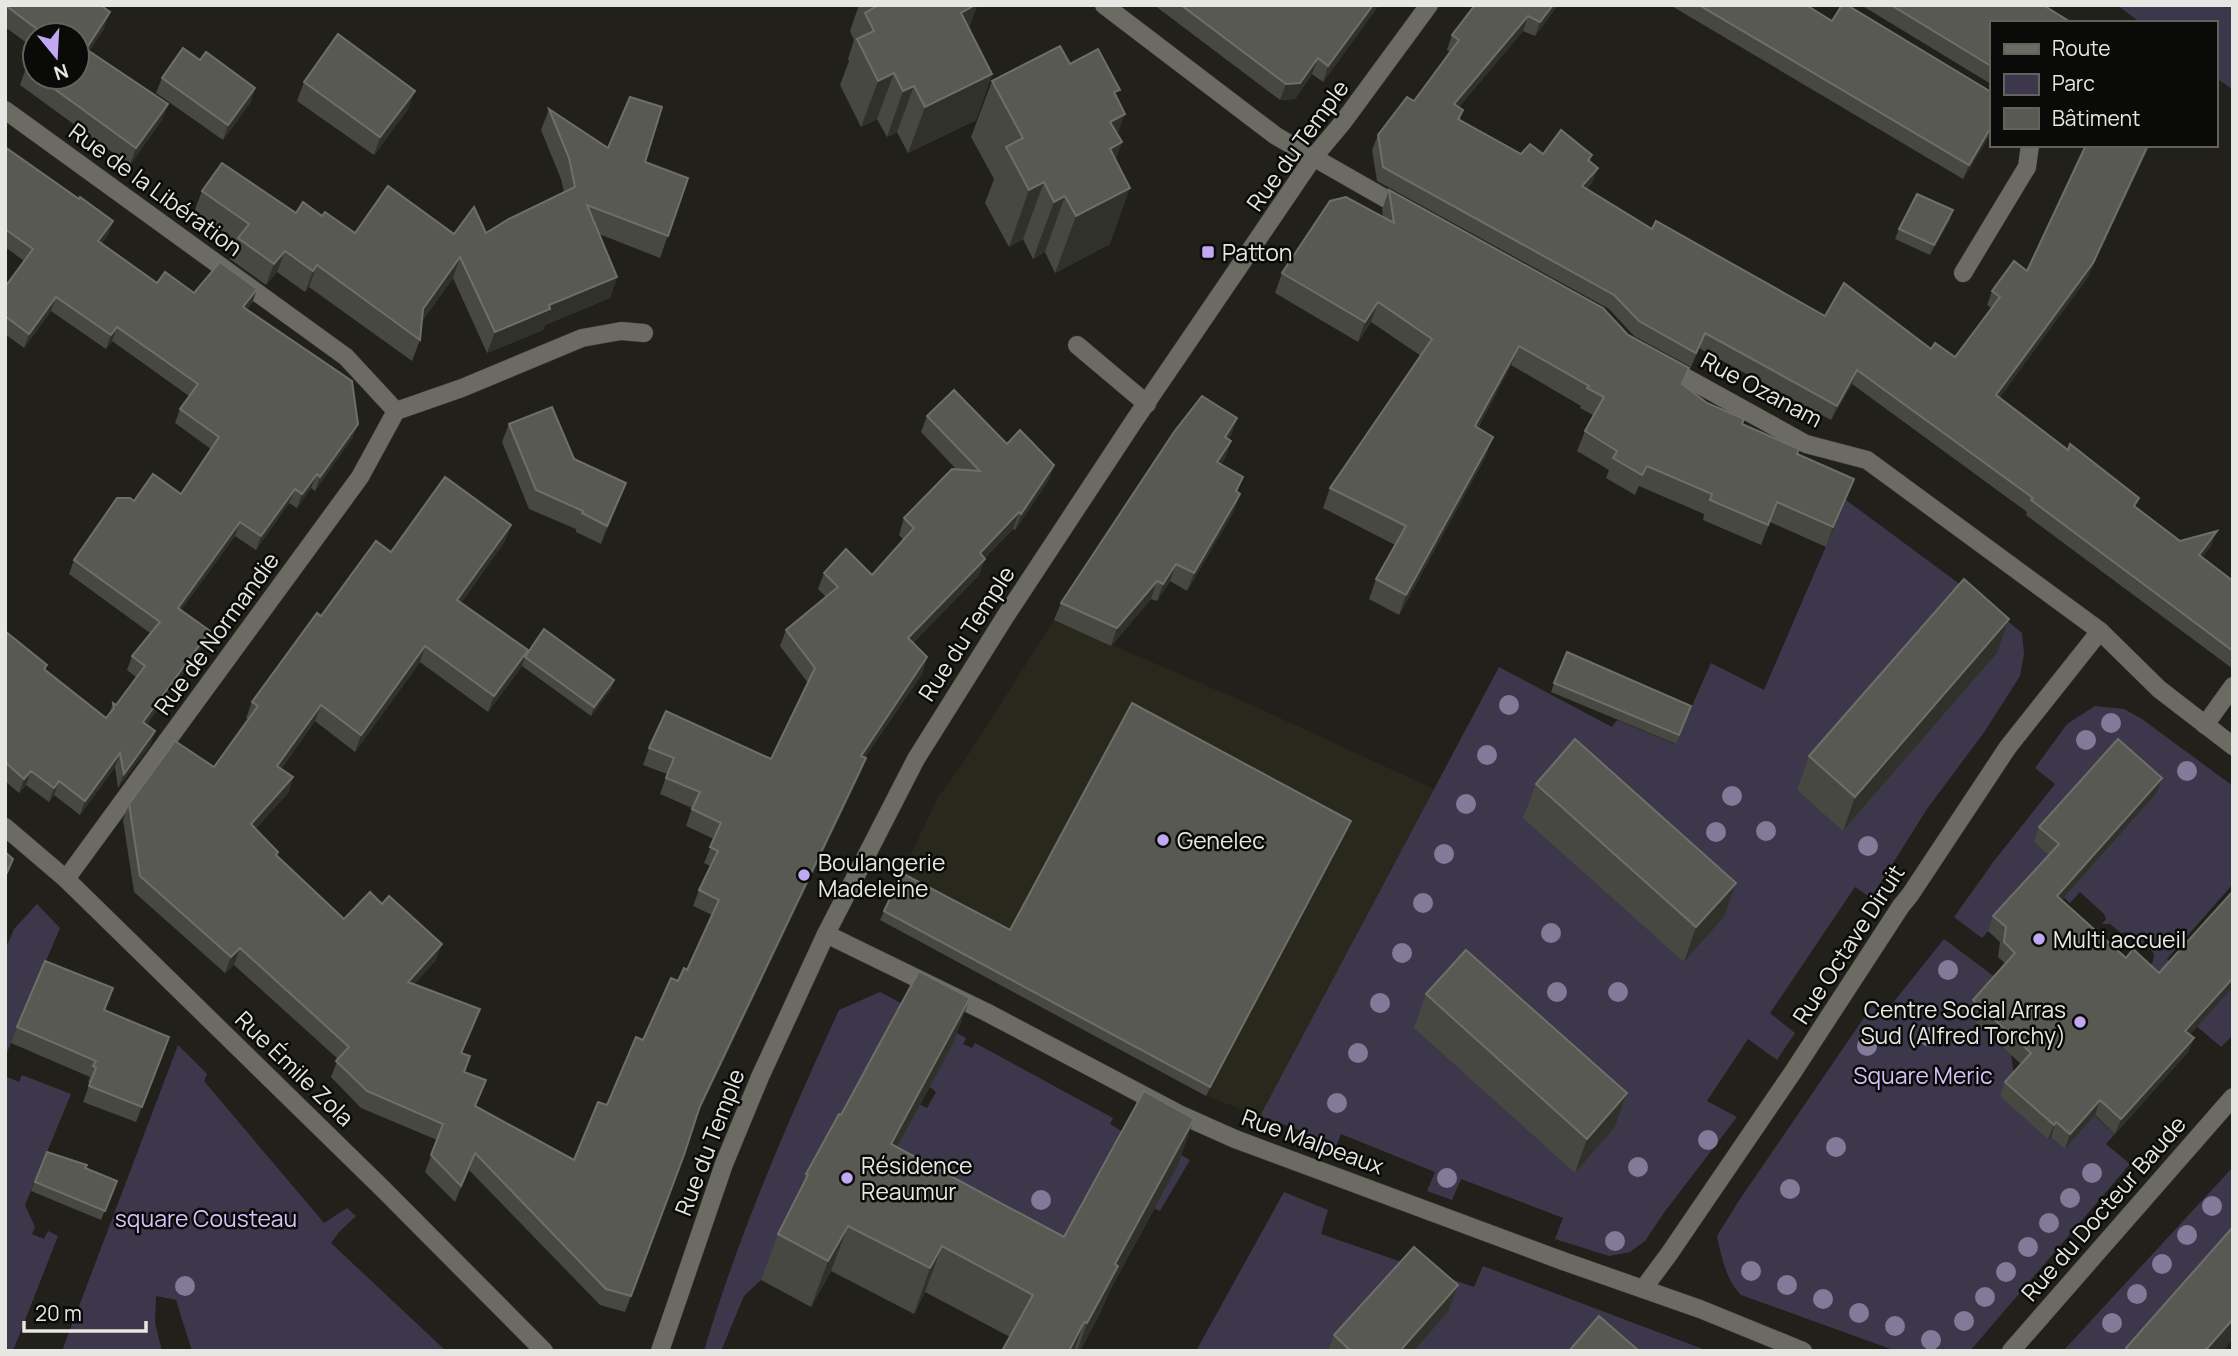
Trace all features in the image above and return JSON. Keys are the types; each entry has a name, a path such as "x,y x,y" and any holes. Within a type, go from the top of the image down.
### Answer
{"street":[{"path":"1104,5 1276,135 1421,218"},
{"name":"Rue du Temple","path":"660,1351 724,1164 760,1077 826,934 916,759 1005,617 1313,158 1343,122 1429,5"},
{"name":"Rue de la Libération","path":"5,110 346,357 396,411"},
{"path":"1963,273 2027,167 2030,147"},
{"path":"396,411 462,388 582,338 621,331 644,333"},
{"path":"1077,345 1147,404"},
{"name":"Rue Ozanam","path":"1651,358 1806,443 1867,460 2100,631 2159,689 2233,746"},
{"name":"Rue de Normandie","path":"66,879 360,477 396,411"},
{"name":"Rue Octave Diruit","path":"1643,1289 1670,1254 1793,1072 1900,906 2008,747 2100,631"},
{"path":"2205,725 2233,686"},
{"name":"Rue Émile Zola","path":"5,827 66,879 383,1189 544,1351"},
{"name":"Rue Malpeaux","path":"826,934 986,1012 1179,1114 1235,1139 1643,1289 1803,1351"},
{"name":"Rue du Docteur Baude","path":"2011,1351 2233,1097"}],"shaded area":[{"name":"Genelec","path":"1054,620 1254,706 1434,789 1260,1116 1206,1096 880,920 938,797 961,766"}],"green space":[{"path":"2117,5 2233,5 2233,90 2217,78 2217,21 2138,21"},
{"path":"1846,500 2022,633 2024,654 2020,676 1985,731 1927,809 1871,898 1855,887 1770,1013 1795,1033 1777,1060 1748,1039 1707,1101 1737,1117 1645,1241 1630,1252 1609,1256 1555,1239 1563,1218 1461,1179 1452,1200 1427,1191 1435,1172 1341,1134 1333,1154 1307,1146 1299,1130 1260,1116 1499,667 1612,727 1617,720 1675,744 1711,663 1764,690"},
{"path":"2095,706 2124,709 2142,719 2233,786 2233,884 2167,959 2173,966 2233,986 2233,1035 2221,1047 2186,1017 2147,967 2153,962 2154,954 2150,949 2145,949 2126,932 2121,933 2110,924 2102,924 2106,919 2104,914 2080,892 2070,903 2048,883 2026,888 1982,938 1954,917 2055,784 2035,768 2067,724"},
{"path":"37,904 60,928 5,1057 5,950 14,929"},
{"name":"Square Meric","path":"1944,939 1999,980 1967,1015 2011,1055 2015,1080 2048,1139 2094,1115 2115,1134 2106,1144 2130,1164 1970,1351 1896,1351 1741,1295 1728,1275 1717,1236 1872,1006 1884,1014"},
{"path":"880,992 966,1038 963,1044 972,1048 975,1043 1113,1118 1110,1124 1123,1132 1128,1126 1190,1160 1160,1211 1154,1208 1177,1165 1047,1283 874,1190 919,1104 927,1108 936,1092 930,1087 744,1296 721,1351 704,1351 766,1178 839,1010"},
{"name":"square Cousteau","path":"178,1045 207,1074 204,1081 324,1223 347,1208 356,1216 331,1243 446,1351 192,1351 176,1300 156,1296 155,1323 162,1351 62,1351"},
{"path":"22,1075 71,1094 25,1205 35,1227 32,1234 44,1239 48,1231 58,1236 13,1351 5,1351 5,1076 19,1082"},
{"path":"2233,1167 2233,1247 2141,1351 2063,1351"},
{"path":"1284,1192 1328,1210 1321,1234 1474,1287 1483,1266 1708,1351 1196,1351"}],"building":[{"path":"5,5 100,5 110,12 91,41 91,21 26,21"},
{"path":"877,5 975,5 961,13 992,74 925,107 914,86 903,91 894,73 878,81 857,39 874,31 865,13"},
{"path":"1181,5 1373,5 1328,66 1318,58 1300,83 1286,84"},
{"path":"1475,5 1553,5 1540,22 1528,16 1454,104 1463,110 1458,119 1521,154 1530,144 1543,154 1561,130 1592,155 1588,160 1598,168 1582,186 1652,229 1656,221 1825,316 1844,283 1931,349 1935,343 1955,357 2000,297 1992,291 2014,261 2027,271 2085,147 2147,147 2093,263 1996,395 2068,450 2070,444 2139,498 2134,506 2180,541 2217,531 2199,555 2233,581 2233,651 2031,500 2033,498 1857,370 1837,406 1705,333 1696,353 1639,321 1614,295 1383,167 1378,135 1407,97 1414,101 1459,40 1452,35"},
{"path":"1699,5 1806,5 1832,21 1842,5 1847,5 1990,91 1990,129 1969,165"},
{"path":"1891,5 2043,5 2069,21 1990,21 1990,65"},
{"path":"338,34 415,91 380,137 304,82"},
{"path":"1060,46 1070,64 1098,49 1120,90 1114,92 1125,114 1110,122 1122,142 1110,149 1130,188 1076,216 1065,196 1054,202 1044,182 1029,190 1006,147 1023,138 992,81"},
{"path":"183,48 200,60 206,52 255,88 228,125 162,78"},
{"path":"91,52 168,104 136,148 57,91 91,91"},
{"path":"630,97 662,107 645,162 688,178 668,236 587,205 617,277 549,305 550,309 495,332 460,257 423,309 420,340 317,265 313,271 285,251 274,264 238,238 249,224 202,191 222,163 296,213 303,202 322,216 325,212 355,233 388,186 454,234 474,207 486,233 575,187 569,158 549,109 608,148"},
{"path":"5,147 113,221 98,241 157,283 165,272 194,293 220,262 257,289 243,307 352,381 358,424 320,477 317,474 302,494 295,489 261,536 240,522 178,608 210,631 143,722 155,731 124,774 120,753 85,801 59,781 54,788 31,771 24,779 5,762 5,631 47,665 44,669 106,718 114,708 113,703 116,705 145,666 132,656 160,622 74,560 117,498 130,498 134,501 153,474 181,494 219,437 180,409 198,384 117,327 111,335 56,297 29,334 5,316 5,287 33,249 5,229"},
{"path":"1389,190 1603,308 1628,335 1689,368 1682,384 1707,403 1744,419 1742,424 1799,449 1797,454 1854,479 1833,527 1777,502 1768,525 1710,500 1712,494 1647,466 1642,475 1613,458 1617,451 1585,431 1604,397 1519,346 1475,426 1493,437 1406,595 1376,579 1406,526 1330,488 1432,339 1378,302 1365,322 1282,273 1330,201 1346,197 1394,223"},
{"path":"1917,194 1953,210 1934,245 1899,229"},
{"path":"954,390 1007,444 1020,430 1054,465 1021,514 1019,512 980,553 985,559 908,638 927,657 861,756 866,758 700,1106 631,1296 606,1289 475,1153 461,1186 431,1155 443,1124 367,1091 336,1061 349,1047 240,948 231,957 140,876 129,804 175,741 214,767 258,706 252,702 317,613 321,616 376,541 391,552 445,477 511,525 457,600 528,650 494,696 425,646 361,735 321,705 277,766 293,777 251,824 278,852 276,855 344,919 370,892 382,904 389,896 442,944 408,982 480,1009 461,1053 470,1056 464,1072 486,1080 475,1106 574,1160 598,1102 607,1105 636,1037 643,1040 671,978 678,981 684,968 687,970 719,900 699,890 718,851 710,847 721,823 692,809 700,792 666,778 674,758 649,748 666,711 771,759 815,668 786,630 838,587 824,573 846,549 872,575 914,528 904,518 952,469 980,471 927,416"},
{"path":"1202,396 1237,418 1225,437 1231,441 1217,462 1243,477 1236,491 1240,494 1194,573 1176,564 1163,584 1157,581 1117,628 1061,603 1174,432"},
{"path":"552,407 574,459 626,483 607,526 582,513 583,511 536,490 509,424"},
{"path":"1964,579 2009,619 1855,797 1809,756"},
{"path":"544,629 614,680 594,707 525,657"},
{"path":"1567,652 1691,706 1679,735 1554,683"},
{"path":"1132,703 1351,821 1210,1087 884,911 902,873 1010,930"},
{"path":"1575,739 1736,883 1696,927 1536,784"},
{"name":"Centre Social Arras Sud (Alfred Torchy)","path":"2118,739 2162,778 2057,896 2126,958 2133,949 2159,973 2233,891 2233,978 2185,1031 2194,1038 2121,1119 2100,1100 2070,1134 2056,1122 2054,1125 2005,1082 2031,1053 1973,1000 2015,953 2004,942 2006,927 1993,916 2059,844 2039,827"},
{"path":"5,852 13,859 5,877"},
{"path":"1466,950 1627,1093 1587,1139 1426,994"},
{"path":"45,961 113,988 104,1010 169,1037 142,1107 89,1086 96,1061 17,1027"},
{"name":"Résidence Reaumur","path":"919,971 970,998 891,1144 1064,1237 1144,1091 1194,1119 1115,1264 1118,1266 1069,1351 1002,1351 1033,1295 942,1246 930,1268 848,1226 828,1261 778,1234 808,1175 806,1174"},
{"path":"47,1152 87,1165 85,1168 117,1181 105,1211 35,1182"},
{"path":"2233,1227 2233,1319 2205,1351 2129,1351 2126,1348"},
{"path":"1414,1247 1458,1285 1400,1351 1351,1351 1334,1335"},
{"path":"1599,1316 1639,1351 1569,1351"}],"place":[{"name":"Patton","path":"1208,252"},
{"name":"Genelec","path":"1163,840"},
{"name":"Boulangerie Madeleine","path":"804,875"},
{"name":"Multi accueil","path":"2039,939"},
{"name":"Centre Social Arras Sud (Alfred Torchy)","path":"2080,1022"},
{"name":"Résidence Reaumur","path":"847,1178"}]}
